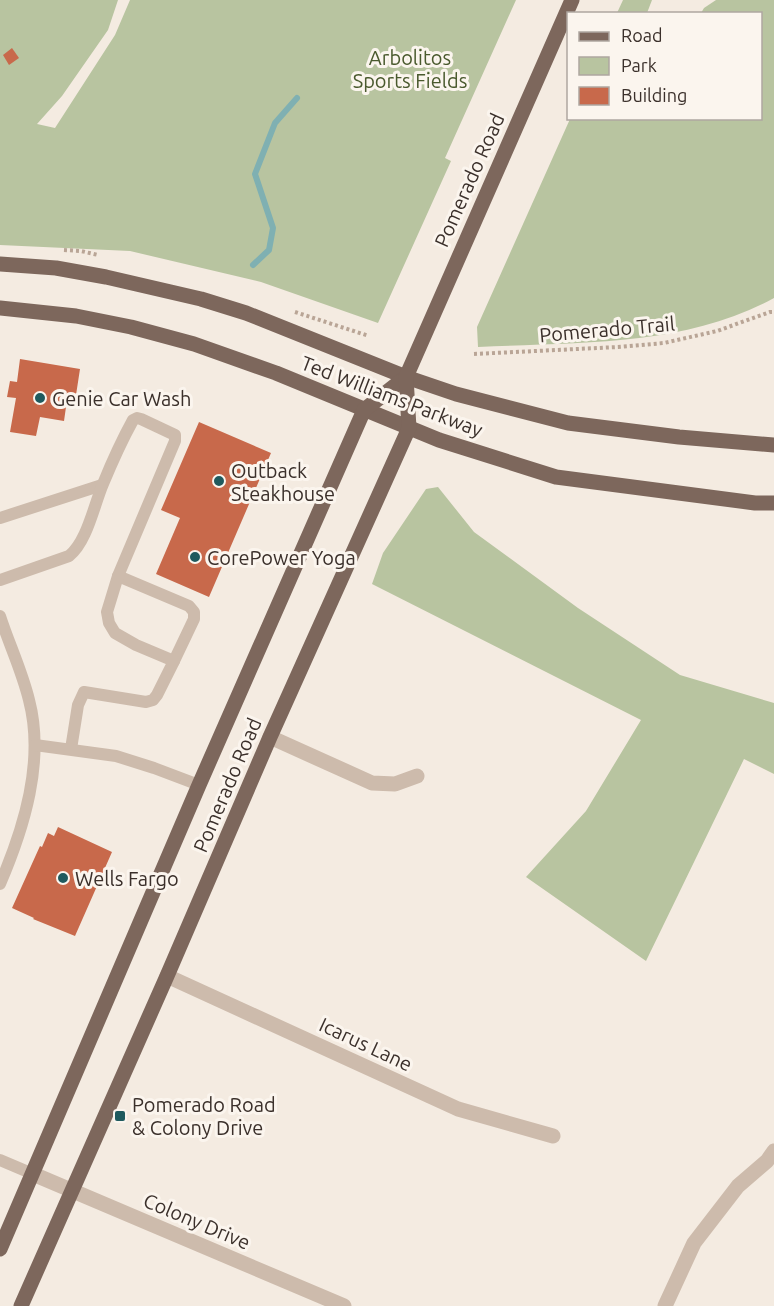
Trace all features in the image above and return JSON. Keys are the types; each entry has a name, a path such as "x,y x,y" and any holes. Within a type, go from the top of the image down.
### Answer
{"main road":[{"name":"Pomerado Road","path":"21,1306 270,737 409,428 406,377 572,0"},
{"name":"Ted Williams Parkway","path":"0,264 56,268 201,299 246,313 406,377 568,423 679,437 774,445"},
{"name":"Ted Williams Parkway","path":"0,308 76,316 131,327 194,344 276,373 439,440 556,477 774,503"},
{"name":"Pomerado Road","path":"0,1249 199,785 364,410 406,377"}],"street":[{"path":"270,737 372,783 395,784 417,776"},
{"name":"Icarus Lane","path":"167,976 458,1109 553,1136"},
{"path":"665,1306 694,1243 738,1186 767,1161 774,1151"},
{"name":"Colony Drive","path":"33,1174 344,1306"}],"lane":[{"path":"0,580 69,556 74,552 89,521 102,485 134,420 141,419 175,435 175,441 118,576 107,612 109,623 116,633 174,661"},
{"path":"0,518 102,485"},
{"path":"71,748 78,705 84,692 146,702 153,700 194,619 194,612 189,606 118,576"},
{"path":"0,616 29,700 35,745 23,822 0,884"},
{"path":"35,745 71,748 128,759 199,785"},
{"path":"0,1160 33,1174"}],"path":[{"name":"Pomerado Trail","path":"474,354 618,347 664,342 717,331 774,312"}],"green space":[{"name":"Arbolitos Sports Fields","path":"0,0 118,0 108,30 62,96 37,124 55,128 115,35 130,0 516,0 445,158 451,161 378,323 261,282 130,251 0,245"},
{"path":"623,0 652,0 647,12 617,12"},
{"path":"716,0 774,0 774,298 740,314 704,326 667,334 592,342 478,347 477,327 570,120 762,120 762,12 702,12"},
{"path":"438,487 474,532 578,608 680,675 774,703 774,774 744,759 646,961 526,877 586,811 641,720 372,584 383,553 426,489"}],"building":[{"path":"12,48 19,58 9,65 3,55"},
{"name":"Genie Car Wash","path":"20,359 80,369 76,395 68,393 64,421 40,417 36,436 10,432 16,398 7,397 10,381 17,382"},
{"path":"199,422 271,453 209,597 156,574 180,518 161,510"},
{"path":"58,827 112,852 75,936 12,908 40,846 42,847 48,833 54,836"}],"waterway":[{"path":"253,265 269,250 273,228 255,174 275,123 297,98"}],"place":[{"name":"Genie Car Wash","path":"40,398"},
{"name":"Outback Steakhouse","path":"219,481"},
{"name":"CorePower Yoga","path":"195,557"},
{"name":"Wells Fargo","path":"63,878"},
{"name":"Pomerado Road & Colony Drive","path":"120,1116"}]}
